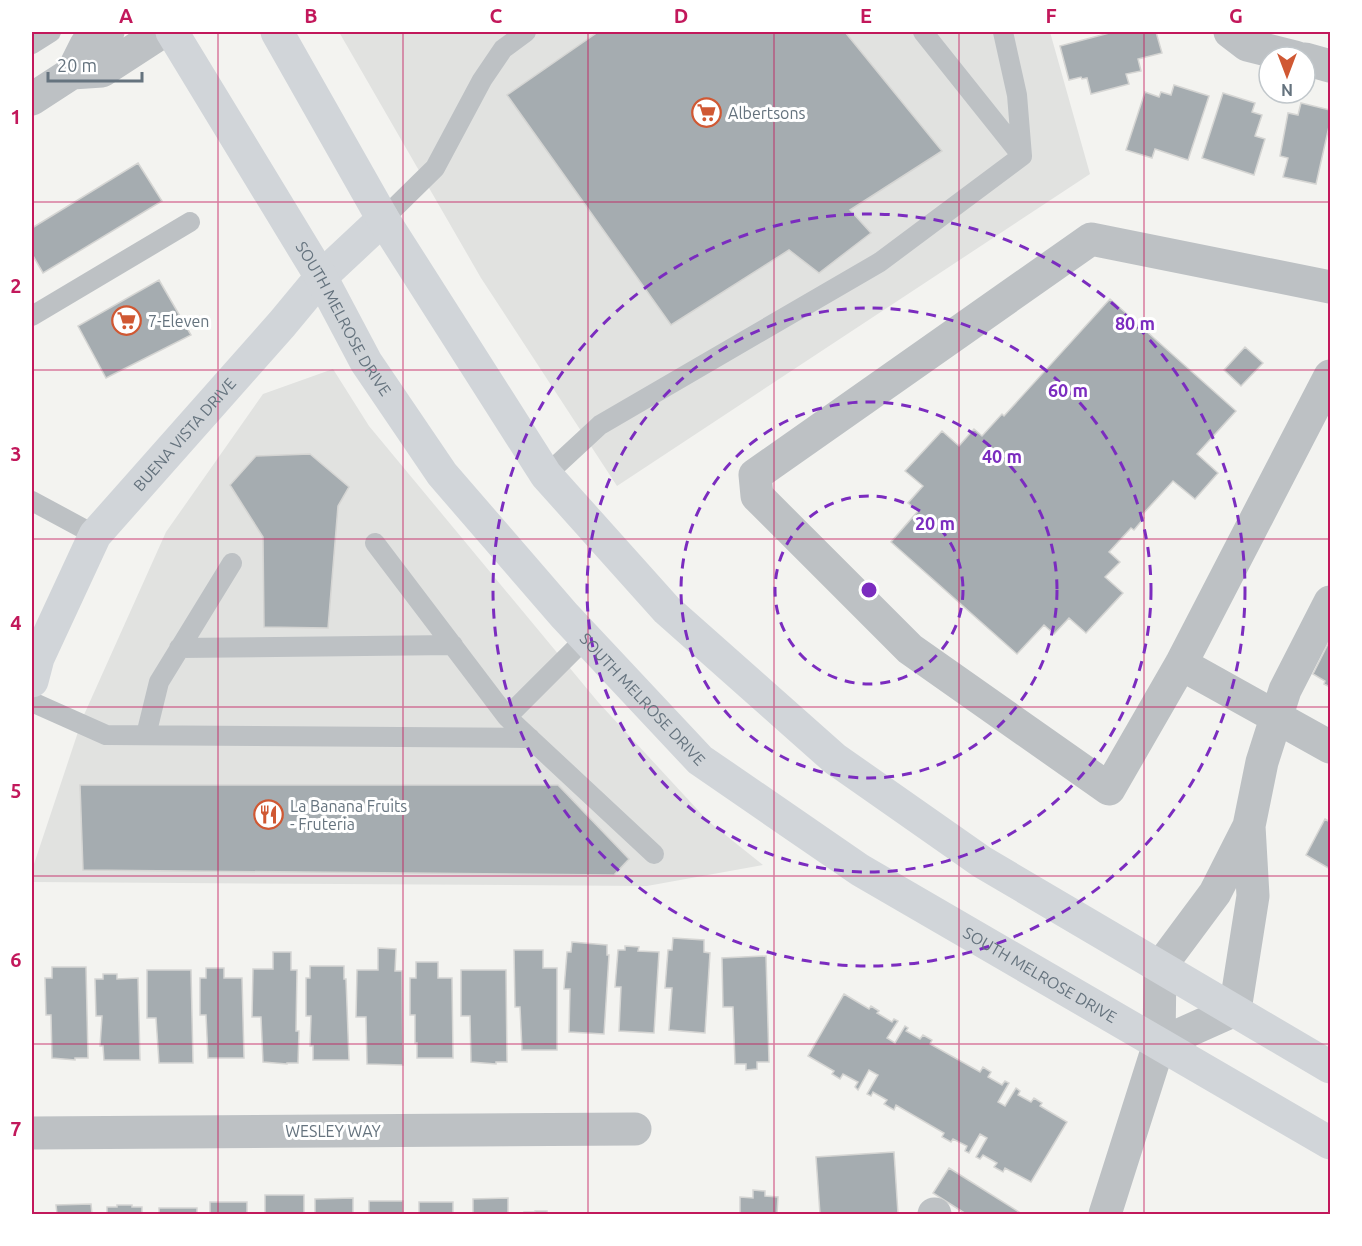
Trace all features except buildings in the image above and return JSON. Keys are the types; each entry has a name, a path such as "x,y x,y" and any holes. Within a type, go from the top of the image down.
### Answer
{"main road":[{"name":"SOUTH MELROSE DRIVE","path":"172,32 321,277 366,362 442,474 586,638 700,760 860,870 1330,1143"},
{"path":"277,32 383,219 546,476 667,610 835,759 982,862 1330,1066"},
{"name":"BUENA VISTA DRIVE","path":"32,681 38,658 95,535 321,277 383,219"}],"street":[{"path":"72,73 86,45 108,32"},
{"path":"32,99 72,73 102,71 162,32"},
{"path":"1230,32 1247,45 1257,48"},
{"path":"1330,287 1091,239 755,476 757,496 910,649 1109,789 1181,664 1330,376"},
{"path":"1160,1044 1235,1010 1253,897 1249,826 1262,762 1284,690 1330,602"},
{"path":"1181,664 1330,747"},
{"path":"1105,1215 1160,1044 1160,968 1215,893 1249,826"},
{"name":"WESLEY WAY","path":"32,1133 635,1129"}],"lane":[{"path":"32,44 51,32"},
{"path":"383,219 435,168 482,80 503,49 525,32"},
{"path":"923,32 1022,156"},
{"path":"1003,32 1017,95 1022,156"},
{"path":"546,476 600,425 880,262 1022,156"},
{"path":"32,316 190,222"},
{"path":"32,501 95,535"},
{"path":"375,543 507,717 654,854"},
{"path":"146,735 159,682 232,563"},
{"path":"507,717 586,638"},
{"path":"179,648 453,645"},
{"path":"32,702 106,735 530,738"}],"shaded area":[{"path":"339,32 1050,32 1090,174 617,486 481,278"},
{"path":"333,369 369,426 598,702 708,821 763,865 647,886 32,882 32,870 83,717 166,532 263,394"}],"place":[{"name":"Albertsons","path":"707,113"},
{"name":"7-Eleven","path":"127,321"},
{"name":"La Banana Fruits - Fruteria","path":"269,815"}]}
